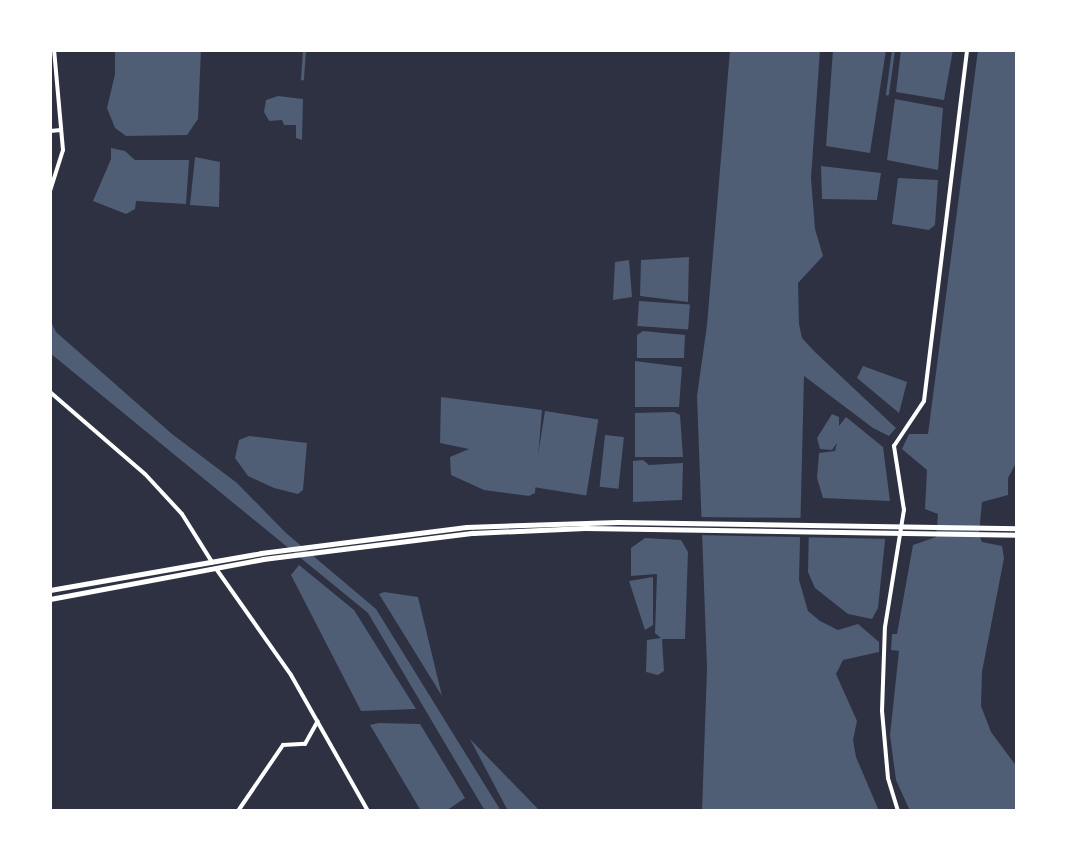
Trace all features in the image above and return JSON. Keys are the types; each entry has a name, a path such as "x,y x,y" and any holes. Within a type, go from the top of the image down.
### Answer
{"main road":[{"path":"50,590 115,577 466,527 618,522 1017,532"},
{"path":"50,599 386,541 473,533 585,528 1017,532"}],"street":[{"path":"50,191 62,158 54,50"},
{"path":"898,811 888,778 882,711 886,627 904,510 894,446 924,401 968,50"},
{"path":"50,131 62,130"},
{"path":"50,392 145,474 182,514 232,598 280,658 368,811"},
{"path":"238,811 283,745 305,744 318,720"}],"water":[{"path":"115,50 201,50 198,119 187,135 126,136 115,128 107,108 115,74"},
{"path":"730,50 820,50 811,178 815,229 823,256 798,283 799,324 802,338 815,352 896,428 889,436 873,428 804,376 799,580 808,611 820,621 838,630 858,624 879,642 879,652 843,660 836,674 857,721 853,740 856,757 879,811 702,811 707,668 697,396 707,325"},
{"path":"833,50 886,50 870,153 826,146"},
{"path":"901,50 953,50 944,100 896,92"},
{"path":"978,50 1017,50 1017,461 1008,478 1008,495 982,502 979,534 982,542 1002,546 1004,558 982,672 981,706 991,732 1017,767 1017,811 910,811 896,780 890,735 899,651 891,650 892,634 897,634 913,545 936,537 938,514 925,509 927,470 902,449 909,434 928,434"},
{"path":"278,96 303,99 302,140 296,138 296,125 269,121 264,112 266,100"},
{"path":"895,99 943,108 938,170 887,160"},
{"path":"111,148 125,151 135,160 189,160 186,204 136,201 135,209 126,214 93,201 111,159"},
{"path":"195,157 220,162 219,207 190,205"},
{"path":"821,166 881,173 877,200 822,199"},
{"path":"898,178 938,180 935,225 929,230 892,224"},
{"path":"689,257 688,302 640,296 641,260"},
{"path":"629,260 632,297 613,300 615,262"},
{"path":"639,301 690,305 688,329 637,326"},
{"path":"50,320 56,332 172,434 237,483 286,533 376,609 501,811 485,811 368,613 50,353"},
{"path":"643,331 685,335 684,358 637,358 637,335"},
{"path":"635,361 682,367 679,407 635,407"},
{"path":"863,366 907,382 899,413 857,378"},
{"path":"441,397 542,410 535,493 529,496 484,490 451,475 450,457 469,449 440,443"},
{"path":"545,411 598,419 586,495 533,487"},
{"path":"635,413 680,415 683,457 635,457"},
{"path":"832,414 839,417 839,426 846,417 883,447 890,501 823,498 817,478 819,453 835,451 837,443 832,450 820,449 817,438"},
{"path":"605,435 624,437 618,489 600,487"},
{"path":"249,436 307,443 303,490 298,494 274,488 248,476 235,458 239,440"},
{"path":"643,460 649,465 683,463 682,500 633,502 633,461"},
{"path":"809,521 887,521 878,608 872,619 848,614 815,588 808,572"},
{"path":"645,538 681,540 688,552 685,639 662,639 664,671 658,675 646,672 647,640 661,638 655,633 657,574 631,576 631,548"},
{"path":"299,565 354,610 416,709 361,711 291,575"},
{"path":"653,577 653,625 645,630 629,581"},
{"path":"379,594 418,597 442,696"},
{"path":"420,724 465,798 446,811 421,811 370,725"},
{"path":"470,739 540,811 508,811"}],"pier":[{"path":"695,517 803,518 803,529 805,518 891,519 891,539 696,535"}],"waterway":[{"path":"302,79 304,50"},
{"path":"887,94 893,50"}]}
